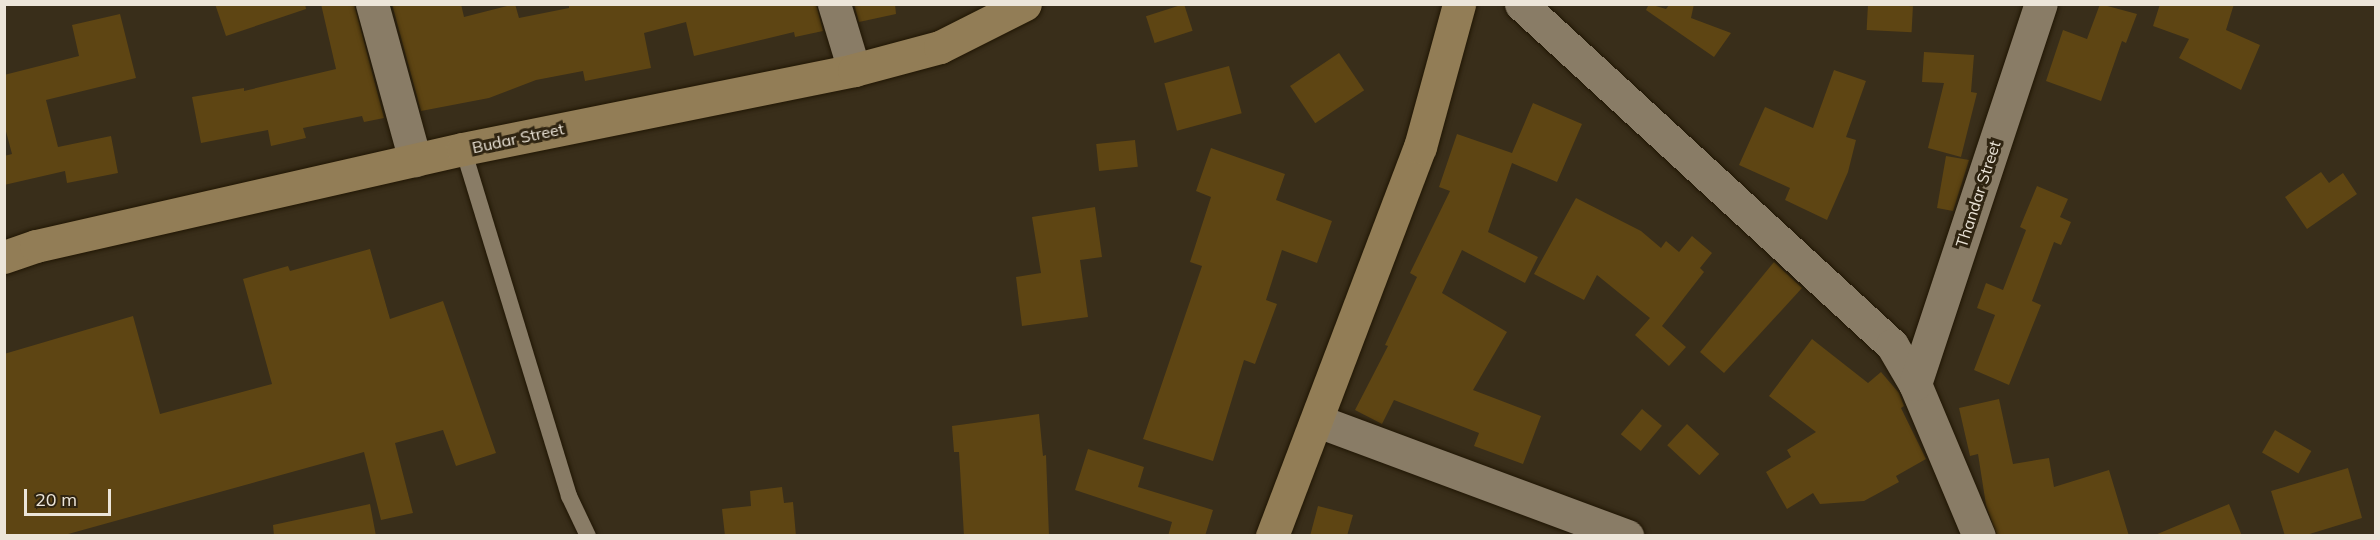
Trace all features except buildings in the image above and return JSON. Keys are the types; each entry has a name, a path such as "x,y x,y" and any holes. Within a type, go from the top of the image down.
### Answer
{"main road":[{"path":"1272,536 1318,421 1420,147 1459,4"},
{"name":"Budar Street","path":"4,257 36,246 463,149 854,69 940,47 1019,7"}],"street":[{"path":"372,4 415,160"},
{"path":"834,4 854,69"},
{"path":"1521,4 1892,345 1916,384 1978,536"},
{"name":"Thandar Street","path":"1916,384 2041,4"},
{"path":"1318,421 1628,536"}],"lane":[{"path":"463,149 569,496 588,536"}]}
